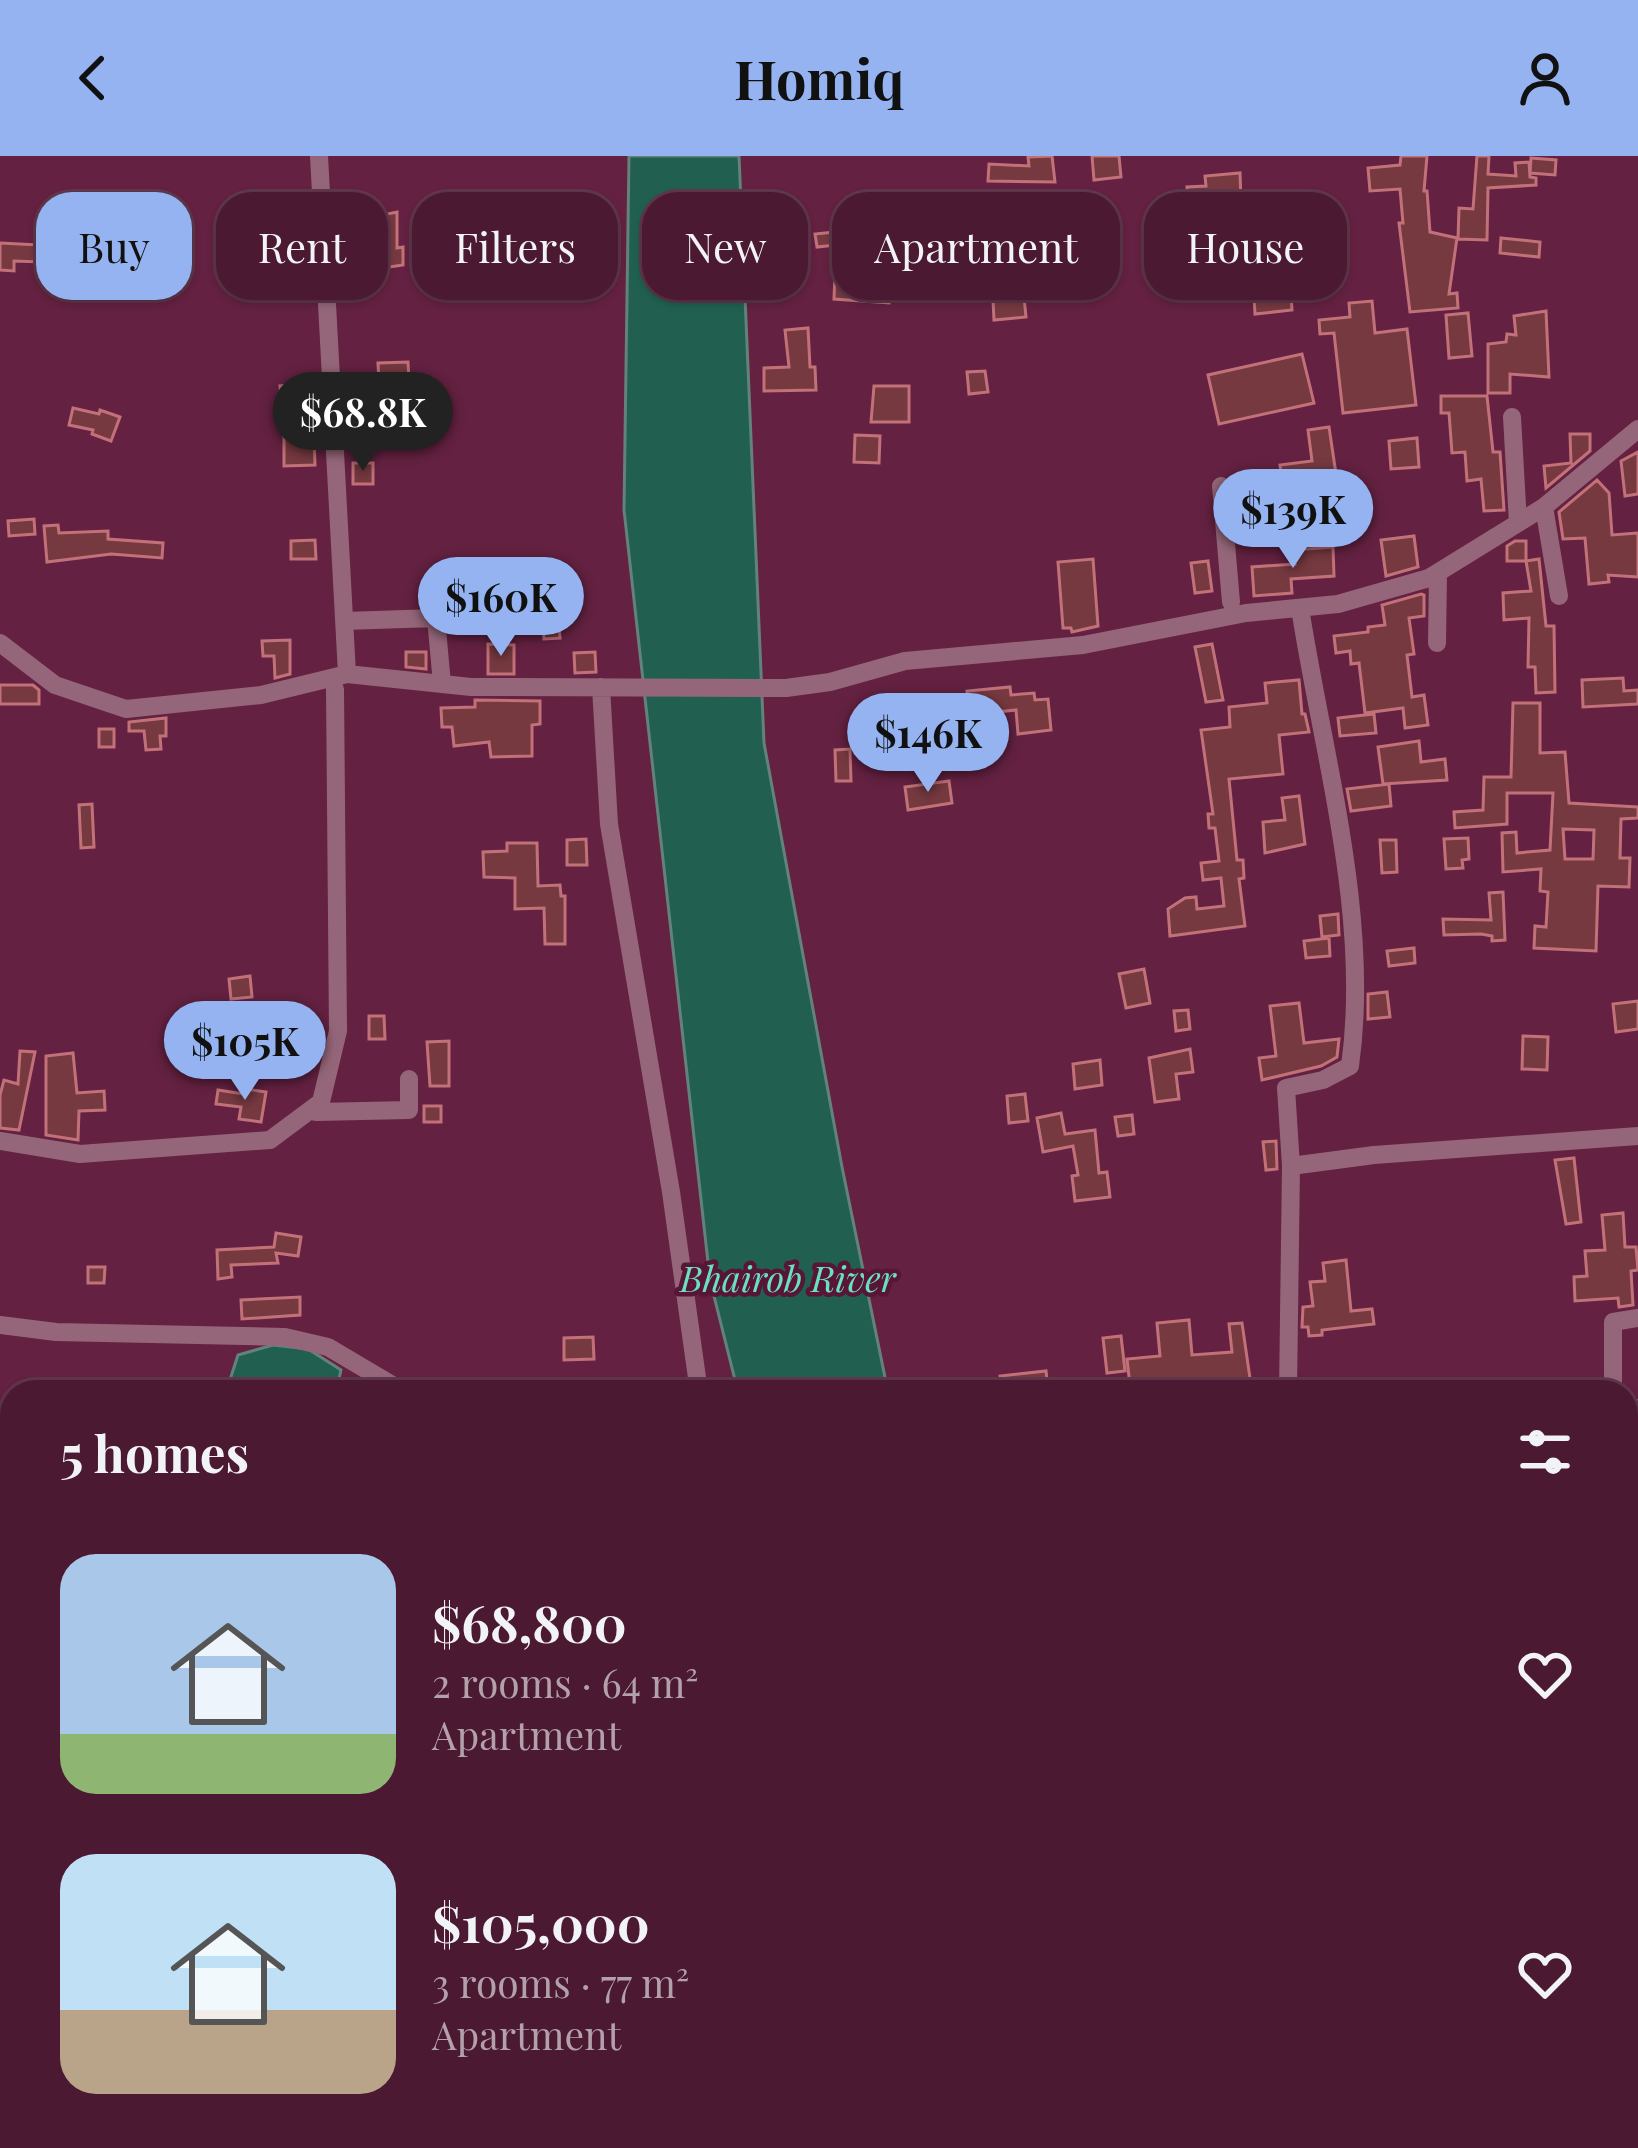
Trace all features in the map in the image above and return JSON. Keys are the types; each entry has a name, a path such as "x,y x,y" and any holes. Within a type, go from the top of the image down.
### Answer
{"street":[{"path":"0,1141 80,1154 270,1140 321,1102 338,1030 344,621 319,156"},
{"path":"1512,417 1518,523"},
{"path":"0,643 55,685 126,709 341,681 786,688 830,682 905,661 1083,646 1246,613 1338,604 1438,573 1544,507 1638,429"},
{"path":"1221,486 1231,602"},
{"path":"1544,507 1559,596"},
{"path":"1437,643 1438,573"},
{"path":"1288,1380 1291,1166 1286,1088 1323,1080 1350,1066 1357,1014 1351,891 1300,608"},
{"path":"344,621 436,619 442,684"},
{"path":"601,687 609,824 697,1380"},
{"path":"316,1112 409,1110 409,1079"},
{"path":"1291,1166 1415,1151 1638,1136"},
{"path":"1613,1380 1613,1322 1638,1318"},
{"path":"0,1325 56,1333 285,1336 328,1347 384,1380"}],"water":[{"name":"Bhairob River","path":"629,156 739,156 741,192 642,192 642,300 745,300 764,743 886,1380 735,1380 710,1280 624,510"},
{"path":"273,1345 308,1349 341,1370 339,1380 230,1380 238,1355"}],"building":[{"path":"1052,156 1055,182 988,181 989,164 1029,166 1028,157"},
{"path":"1092,156 1119,156 1121,177 1094,180"},
{"path":"1401,156 1427,156 1424,191 1430,232 1457,238 1449,294 1457,293 1458,308 1410,312 1399,223 1403,223 1400,189 1370,191 1368,168 1400,165"},
{"path":"1477,156 1489,156 1488,174 1516,176 1515,163 1529,162 1536,185 1488,188 1487,240 1458,239 1459,208 1473,209"},
{"path":"1531,158 1556,160 1555,175 1530,173"},
{"path":"1240,173 1241,192 1187,192 1187,187 1206,186 1205,176"},
{"path":"397,212 397,248 403,247 403,265 388,267 388,214"},
{"path":"832,232 832,245 817,247 815,234"},
{"path":"1501,238 1540,242 1539,257 1500,253"},
{"path":"0,243 36,245 36,262 14,261 14,271 0,270"},
{"path":"993,300 1024,300 1026,317 994,320"},
{"path":"1254,300 1291,300 1292,310 1255,314"},
{"path":"1372,301 1375,333 1407,329 1416,405 1343,413 1334,333 1320,334 1319,320 1350,317 1349,303"},
{"path":"1546,311 1549,377 1510,374 1510,393 1488,393 1488,344 1506,342 1507,334 1516,335 1514,316"},
{"path":"1468,313 1472,356 1449,358 1446,315"},
{"path":"808,328 816,390 764,391 764,368 789,367 785,330"},
{"path":"1302,354 1314,403 1219,424 1208,375"},
{"path":"408,362 409,381 379,382 378,363"},
{"path":"985,371 988,392 969,394 967,372"},
{"path":"318,383 319,400 281,405 280,386"},
{"path":"874,386 909,386 909,422 871,422"},
{"path":"1441,396 1487,396 1493,452 1500,452 1504,510 1484,511 1481,479 1467,481 1465,452 1452,453 1449,413 1441,413"},
{"path":"73,408 120,417 111,441 92,434 93,430 69,425"},
{"path":"1329,427 1340,501 1319,503 1318,491 1284,495 1280,465 1312,461 1308,430"},
{"path":"1570,434 1590,434 1590,451 1546,488 1544,466 1571,463"},
{"path":"314,435 315,465 284,466 284,436"},
{"path":"855,435 880,436 879,463 854,462"},
{"path":"1417,438 1419,467 1391,469 1389,441"},
{"path":"1638,452 1638,494 1625,496 1621,461"},
{"path":"353,463 373,463 373,484 353,484"},
{"path":"1597,480 1609,493 1612,535 1638,533 1638,577 1608,575 1609,582 1589,584 1585,538 1563,539 1559,512"},
{"path":"34,519 35,534 9,536 8,521"},
{"path":"58,525 59,533 108,531 108,539 163,543 162,558 111,554 47,562 44,526"},
{"path":"1414,536 1418,567 1386,576 1381,540"},
{"path":"315,540 316,559 291,559 291,541"},
{"path":"1526,541 1526,561 1507,561 1507,546"},
{"path":"1333,547 1334,576 1291,579 1292,593 1254,596 1252,567 1295,564 1294,550"},
{"path":"1093,559 1098,626 1072,632 1063,628 1058,562"},
{"path":"1539,559 1546,626 1554,626 1555,692 1536,693 1535,667 1528,667 1529,618 1504,620 1503,593 1531,591 1526,561"},
{"path":"1208,561 1212,591 1195,593 1191,563"},
{"path":"1421,594 1424,616 1409,618 1414,654 1407,655 1412,697 1424,695 1428,725 1405,728 1403,708 1365,713 1359,663 1351,664 1350,651 1336,653 1334,636 1385,625 1382,605"},
{"path":"558,616 560,638 544,639 542,617"},
{"path":"290,640 290,674 275,678 274,656 263,656 262,641"},
{"path":"488,644 514,645 514,674 488,674"},
{"path":"1212,644 1223,700 1206,702 1195,647"},
{"path":"406,652 426,652 426,669 406,667"},
{"path":"595,652 596,672 575,673 574,653"},
{"path":"1623,678 1624,691 1638,690 1638,704 1583,707 1582,680"},
{"path":"1299,680 1309,732 1279,735 1283,774 1229,779 1237,860 1243,860 1244,878 1239,879 1245,926 1170,936 1168,909 1185,898 1196,897 1197,909 1224,906 1221,878 1203,880 1201,863 1219,861 1215,828 1209,828 1208,814 1213,814 1201,730 1230,727 1229,707 1267,703 1265,683"},
{"path":"0,685 33,685 39,690 39,704 0,704"},
{"path":"1010,687 1011,695 1034,693 1035,700 1048,699 1051,730 1018,734 1016,710 969,715 967,691"},
{"path":"475,700 540,701 540,724 532,725 532,756 491,757 489,742 454,746 452,727 442,727 441,708 475,707"},
{"path":"1513,703 1540,703 1540,753 1565,752 1569,803 1638,807 1638,818 1621,819 1620,858 1630,858 1629,887 1598,886 1596,951 1534,948 1535,926 1546,927 1548,892 1540,891 1541,869 1503,872 1502,833 1516,832 1517,853 1550,850 1553,793 1507,793 1507,824 1455,828 1454,812 1483,810 1484,777 1511,777","holes":["1563,829 1594,830 1593,859 1565,859"]},
{"path":"1374,714 1376,733 1340,736 1338,718"},
{"path":"166,718 161,749 146,750 144,731 129,731 129,722"},
{"path":"99,729 114,729 114,747 99,747"},
{"path":"1419,741 1421,762 1445,759 1447,780 1383,784 1378,747"},
{"path":"850,749 851,781 836,781 835,750"},
{"path":"949,781 952,803 908,810 905,787"},
{"path":"1389,784 1391,806 1351,811 1347,789"},
{"path":"1299,796 1305,844 1265,853 1263,822 1285,820 1282,798"},
{"path":"92,804 94,847 81,848 79,805"},
{"path":"1468,838 1469,859 1462,860 1463,868 1446,869 1444,839"},
{"path":"586,839 587,865 567,865 567,840"},
{"path":"1380,840 1396,840 1397,872 1382,873"},
{"path":"507,843 537,843 538,886 560,885 561,896 565,896 565,944 545,944 544,908 515,909 515,878 484,877 483,852 507,851"},
{"path":"1503,892 1505,940 1492,941 1492,936 1481,934 1444,935 1443,919 1491,920 1489,893"},
{"path":"1338,914 1339,935 1322,937 1320,916"},
{"path":"1329,938 1330,956 1306,958 1304,941"},
{"path":"1414,948 1415,963 1389,966 1387,951"},
{"path":"1144,969 1150,1003 1126,1008 1119,974"},
{"path":"250,976 252,997 231,999 229,979"},
{"path":"1387,992 1390,1017 1368,1019 1368,994"},
{"path":"1638,1001 1638,1029 1616,1032 1613,1004"},
{"path":"1299,1003 1304,1043 1339,1039 1337,1057 1321,1066 1262,1080 1259,1058 1276,1056 1270,1006"},
{"path":"1188,1010 1190,1029 1176,1031 1174,1011"},
{"path":"369,1016 384,1016 385,1039 369,1039"},
{"path":"1523,1036 1548,1037 1547,1070 1522,1069"},
{"path":"449,1041 449,1086 430,1086 427,1042"},
{"path":"1190,1049 1193,1072 1176,1074 1179,1099 1155,1102 1149,1058"},
{"path":"20,1051 35,1052 19,1130 0,1128 0,1095 4,1080 18,1084"},
{"path":"73,1053 77,1093 104,1091 105,1110 79,1111 78,1140 46,1135 46,1056"},
{"path":"1100,1060 1102,1085 1075,1089 1073,1064"},
{"path":"245,1089 266,1092 261,1122 239,1119 241,1107 216,1104 218,1090 244,1094"},
{"path":"1025,1094 1028,1121 1009,1123 1007,1096"},
{"path":"424,1106 441,1106 441,1122 424,1122"},
{"path":"1061,1113 1065,1134 1095,1130 1099,1173 1107,1172 1110,1197 1075,1201 1072,1176 1078,1175 1073,1146 1043,1152 1037,1118"},
{"path":"1132,1115 1134,1134 1118,1136 1115,1117"},
{"path":"1276,1141 1277,1169 1266,1170 1263,1142"},
{"path":"1574,1158 1581,1222 1566,1224 1555,1160"},
{"path":"1623,1213 1625,1247 1636,1247 1638,1270 1631,1271 1633,1305 1619,1307 1618,1298 1575,1301 1574,1277 1587,1276 1585,1251 1605,1250 1602,1215"},
{"path":"276,1233 301,1237 298,1256 276,1253 278,1263 231,1265 232,1277 218,1279 217,1250 274,1247"},
{"path":"1346,1260 1351,1311 1372,1309 1374,1324 1309,1336 1308,1327 1302,1327 1303,1307 1313,1306 1310,1282 1325,1281 1323,1263"},
{"path":"88,1267 105,1267 104,1283 88,1283"},
{"path":"300,1297 300,1315 242,1319 241,1300"},
{"path":"1189,1320 1192,1355 1232,1352 1229,1324 1242,1323 1250,1380 1129,1380 1127,1359 1160,1356 1157,1323"},
{"path":"1121,1336 1125,1371 1107,1373 1103,1338"},
{"path":"593,1337 594,1359 564,1360 564,1338"},
{"path":"1046,1371 1047,1380 1000,1380 1000,1376"}]}
